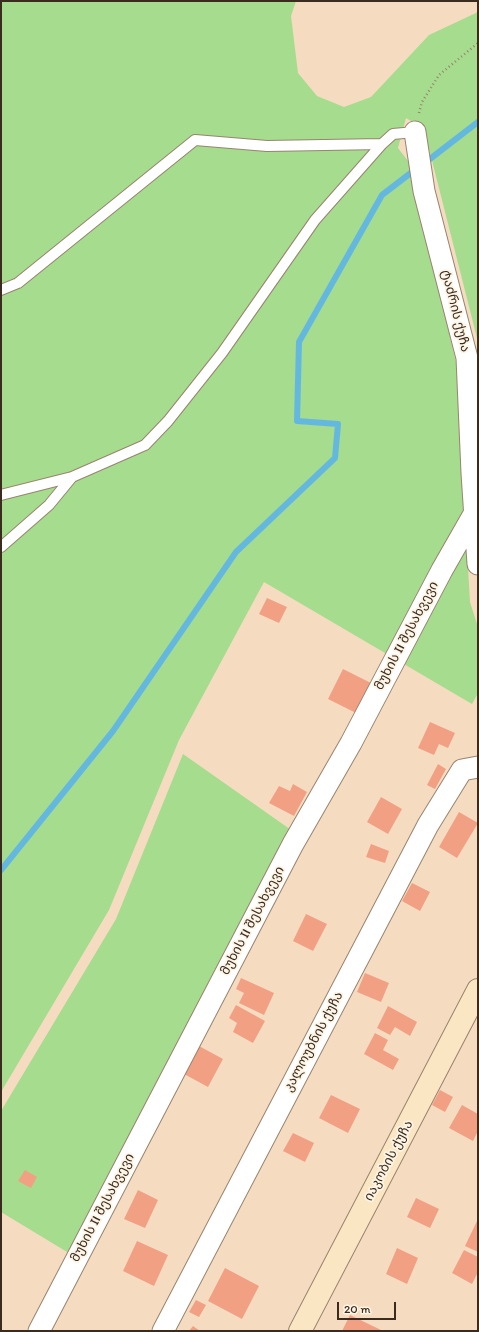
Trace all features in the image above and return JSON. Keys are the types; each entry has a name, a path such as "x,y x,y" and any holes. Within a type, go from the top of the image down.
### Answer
{"street":[{"name":"ტაძრის ქუჩა","path":"415,132 424,191 467,358 474,514 478,564"},
{"name":"მუხის II შესახვევი","path":"39,1331 293,844 351,743 442,570 474,514"},
{"name":"კალოუბნის ქუჩა","path":"163,1331 428,825 462,770 478,767"},
{"name":"იაკობის ქუჩა","path":"300,1331 478,990"}],"lane":[{"path":"1,495 72,477 145,445 168,421 222,353 315,220 382,144 393,134 415,132"},
{"path":"1,290 18,283 196,140 267,146 382,144"},
{"path":"1,547 49,505 72,477"}],"path":[{"path":"415,132 422,102 439,75 478,43"}],"green space":[{"path":"1,1 296,1 291,16 298,73 317,96 344,107 371,97 429,35 478,12 478,360 477,338 424,129 406,118 398,148 408,161 456,362 470,602 478,627 478,693 472,704 264,582 179,740 109,910 1,1092"},
{"path":"183,754 294,832 72,1255 1,1212 1,1111 116,919"}],"building":[{"path":"267,598 287,607 279,623 259,614"},
{"path":"343,669 373,684 358,714 328,699"},
{"path":"430,722 455,733 448,748 439,744 434,755 418,748"},
{"path":"438,764 446,769 435,789 427,785"},
{"path":"293,784 307,792 294,816 269,803 279,786 290,791"},
{"path":"381,797 402,809 388,834 367,822"},
{"path":"459,812 478,823 457,858 439,847"},
{"path":"371,844 389,851 385,863 366,857"},
{"path":"412,883 430,892 420,911 402,901"},
{"path":"306,914 327,924 313,951 293,941"},
{"path":"365,973 389,983 381,1002 357,992"},
{"path":"241,978 274,993 264,1015 239,1003 244,993 236,989"},
{"path":"236,1005 265,1021 253,1043 233,1032 237,1023 229,1018"},
{"path":"388,1006 417,1022 410,1036 395,1027 390,1035 377,1028"},
{"path":"375,1033 388,1040 383,1050 399,1059 393,1070 364,1054"},
{"path":"199,1046 223,1059 208,1087 184,1074"},
{"path":"440,1090 453,1097 445,1112 432,1105"},
{"path":"331,1095 360,1109 348,1133 319,1118"},
{"path":"462,1105 478,1114 478,1131 473,1141 449,1128"},
{"path":"293,1133 314,1143 305,1162 283,1151"},
{"path":"25,1170 37,1177 31,1188 18,1181"},
{"path":"138,1190 158,1200 145,1228 124,1219"},
{"path":"416,1198 439,1209 430,1228 407,1217"},
{"path":"478,1219 478,1252 465,1246"},
{"path":"137,1241 168,1255 154,1286 123,1271"},
{"path":"397,1248 418,1258 407,1284 386,1274"},
{"path":"464,1250 478,1257 478,1272 472,1284 452,1273"},
{"path":"225,1268 259,1286 242,1319 208,1301"},
{"path":"196,1300 206,1305 199,1317 189,1312"},
{"path":"350,1315 381,1330 342,1331"},
{"path":"193,1326 200,1331 189,1331"}],"waterway":[{"path":"426,162 478,122"},
{"path":"1,870 113,731 236,552 335,458 338,424 297,421 299,342 382,195 412,172"}]}
